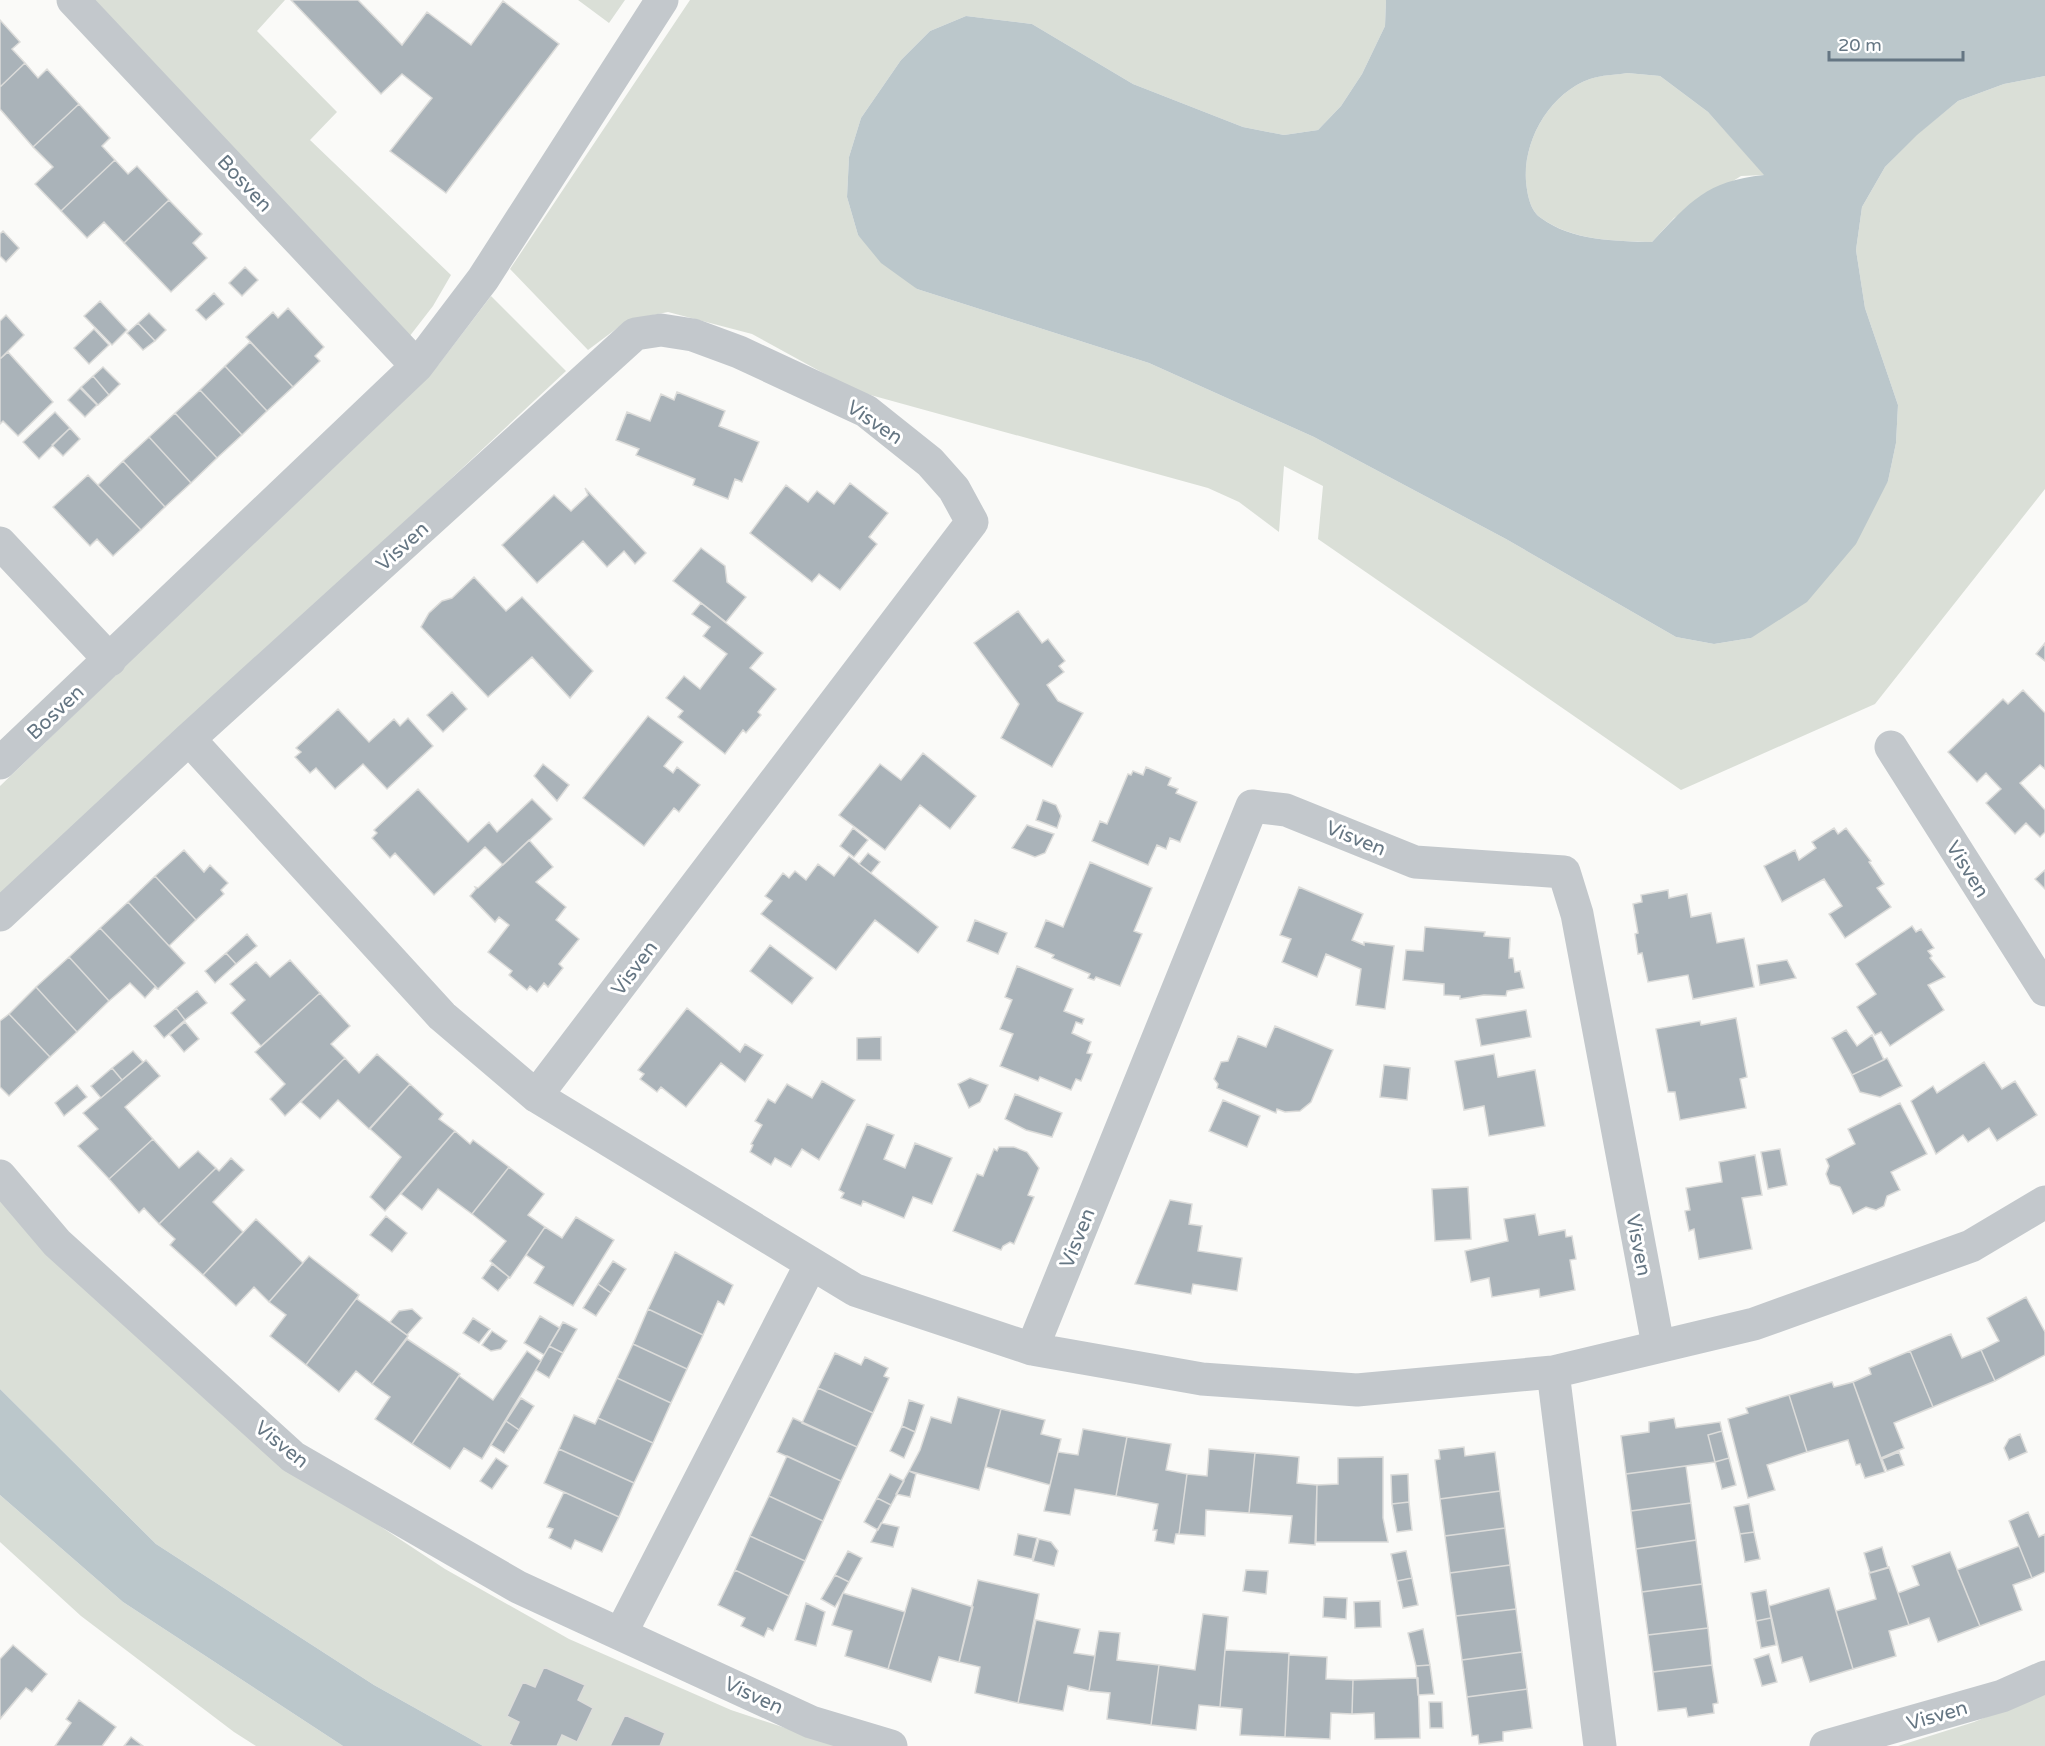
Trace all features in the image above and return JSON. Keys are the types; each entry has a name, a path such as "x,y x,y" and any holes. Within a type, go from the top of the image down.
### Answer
{"street":[{"name":"Bosven","path":"73,0 417,366"},
{"name":"Bosven","path":"0,763 417,366 483,279 662,0"},
{"name":"Visven","path":"0,915 189,739 635,334 661,330 693,335 739,352 866,411 930,462 954,489 972,522 536,1096"},
{"path":"0,543 110,660"},
{"path":"189,739 442,1016 536,1096 855,1290 1032,1349 1202,1379 1357,1390 1553,1372 1658,1345 1754,1324 1971,1246 2045,1202"},
{"name":"Visven","path":"1891,747 2045,990"},
{"name":"Visven","path":"1032,1349 1252,806 1286,810 1415,862 1564,872 1577,914 1658,1345"},
{"name":"Visven","path":"0,1176 57,1243 293,1457 518,1587 811,1722 891,1746"},
{"path":"621,1633 811,1264"},
{"path":"1553,1372 1600,1746"},
{"name":"Visven","path":"1826,1746 2002,1696 2045,1677"}],"shaded area":[{"path":"82,0 285,0 257,31 337,112 310,140 451,275 433,306 409,337"},
{"path":"578,0 625,0 609,23"},
{"path":"690,0 1386,0 1385,26 1362,74 1341,106 1318,130 1284,135 1243,127 1133,84 1032,24 966,16 930,31 901,60 861,118 849,157 847,197 858,235 917,289 1149,363 1314,437 1506,539 1676,637 1714,644 1751,638 1888,481 1896,443 1898,405 1865,308 1856,250 1862,207 1885,167 1916,135 1958,101 2004,84 2045,76 2045,489 1875,704 1681,790 1318,539 1323,486 1284,466 1279,532 1239,502 1208,488 856,391 752,334 668,312 628,320 588,350 510,269"},
{"path":"1386,0 2045,0 2045,76 2004,84 1958,101 1917,135 1885,167 1862,207 1856,250 1865,308 1898,405 1896,443 1888,481 1856,544 1807,602 1751,638 1714,644 1676,637 1506,539 1314,437 1149,363 917,289 881,263 858,235 847,197 849,157 861,118 901,60 930,31 966,16 1032,24 1133,84 1243,127 1284,135 1318,130 1341,106 1362,74 1385,26","holes":["1627,73 1660,76 1708,112 1764,175 1728,182 1701,195 1689,204 1652,242 1609,240 1580,235 1553,226 1537,215 1528,196 1526,165 1534,134 1551,107 1563,95 1590,79"]},
{"path":"1627,73 1660,76 1708,112 1765,175 1741,176 1674,218 1652,242 1609,240 1580,235 1553,226 1541,218 1537,215 1528,196 1526,165 1534,134 1542,120 1563,95 1576,86 1590,79"},
{"path":"491,296 566,371 0,901 0,786 439,364"},
{"path":"0,1189 313,1482 445,1569 569,1639 731,1710 840,1746 483,1746 374,1685 156,1544 0,1389"},
{"path":"0,1389 156,1544 374,1685 483,1746 343,1746 123,1602 0,1495"},
{"path":"0,1495 123,1602 343,1746 256,1746 234,1732 81,1616 0,1542"},
{"path":"2045,1693 2045,1746 1898,1746 1974,1722"}],"building":[{"path":"291,0 358,0 402,45 427,12 471,45 503,1 559,44 446,193 390,151 432,98 402,74 381,94"},
{"path":"0,20 20,42 12,49 25,63 0,87"},
{"path":"25,63 38,78 47,69 79,104 33,147 0,109 0,87"},
{"path":"79,104 110,138 102,146 115,160 61,211 35,184 53,167 33,147"},
{"path":"115,160 128,174 137,166 169,200 124,243 104,222 87,238 61,211"},
{"path":"169,200 202,234 193,243 207,258 171,292 124,243"},
{"path":"3,231 19,248 6,262 0,256 0,234"},
{"path":"245,267 258,280 242,296 229,283"},
{"path":"214,293 224,304 206,320 196,310"},
{"path":"100,301 127,330 112,345 84,316"},
{"path":"288,308 324,347 315,356 320,361 293,387 246,337 273,312 278,318"},
{"path":"149,313 166,330 155,341 138,323"},
{"path":"6,315 24,335 0,359 0,321"},
{"path":"138,323 155,341 143,350 127,333"},
{"path":"94,329 109,345 89,364 74,348"},
{"path":"250,342 293,387 267,411 225,366"},
{"path":"8,352 53,402 18,436 3,421 0,424 0,359"},
{"path":"225,366 267,411 242,435 200,390"},
{"path":"103,367 120,384 109,395 93,376"},
{"path":"93,376 109,395 98,405 81,387"},
{"path":"80,388 97,405 85,417 68,400"},
{"path":"200,390 242,435 217,458 175,413"},
{"path":"677,392 725,411 719,426 759,442 742,482 735,479 728,499 693,485 695,479 636,455 639,449 616,440 627,412 650,421 661,394 674,400"},
{"path":"55,412 70,428 39,459 23,442"},
{"path":"175,413 217,458 191,483 149,437"},
{"path":"70,428 80,439 63,456 52,445"},
{"path":"149,437 191,483 165,507 123,461"},
{"path":"123,461 165,507 141,530 98,485"},
{"path":"88,475 141,530 113,556 97,539 90,546 53,507"},
{"path":"850,483 888,513 869,537 877,544 840,590 819,574 812,582 750,533 786,485 808,502 817,491 834,504"},
{"path":"585,488 646,553 635,564 624,551 607,567 583,541 537,583 502,545 554,495 571,511 588,495"},
{"path":"701,548 725,566 727,582 746,597 726,622 673,581"},
{"path":"474,577 506,611 522,597 593,671 570,698 532,657 488,697 421,627 429,613 442,601 452,598"},
{"path":"701,603 763,653 750,668 776,689 758,712 761,715 746,733 743,730 725,754 678,717 683,711 666,698 684,676 700,689 727,654 703,636 710,627 692,614"},
{"path":"1018,611 1042,643 1048,639 1065,661 1059,666 1064,672 1047,685 1058,701 1083,713 1052,767 1001,738 1019,704 974,643"},
{"path":"2045,643 2045,661 2036,654"},
{"path":"2023,690 2045,713 2045,769 2040,765 2020,783 2045,810 2045,832 2040,837 2026,823 2015,834 1986,803 2001,789 1986,773 1977,782 1948,752 2003,699 2008,704"},
{"path":"452,692 467,709 443,732 427,715"},
{"path":"338,709 369,742 394,719 400,726 408,718 433,746 387,789 363,764 335,789 316,768 310,773 295,757 301,752 296,748"},
{"path":"648,716 683,742 664,766 673,773 677,767 700,785 679,812 674,808 644,846 583,798"},
{"path":"923,753 976,796 950,829 920,805 885,850 839,815 880,764 901,780"},
{"path":"543,764 569,785 557,801 534,776"},
{"path":"1146,767 1171,778 1168,785 1178,789 1176,793 1197,802 1180,842 1170,838 1166,849 1157,845 1148,865 1092,841 1100,821 1107,824 1128,774 1131,775 1133,771 1143,775"},
{"path":"418,789 468,842 489,822 497,832 532,799 552,819 503,865 485,847 434,895 395,853 390,858 372,838 377,833 374,830"},
{"path":"1043,800 1056,805 1061,816 1057,828 1036,820"},
{"path":"1027,825 1054,834 1045,853 1035,857 1012,848"},
{"path":"853,828 868,840 854,857 840,846"},
{"path":"1834,828 1838,834 1846,828 1871,861 1869,862 1884,884 1877,888 1891,907 1845,938 1829,914 1842,906 1824,879 1782,902 1764,866 1795,850 1799,860 1816,848 1812,842"},
{"path":"529,840 553,867 536,882 566,907 556,920 579,939 559,964 563,968 548,987 544,983 537,992 530,986 527,990 509,975 512,971 488,952 509,925 499,917 495,922 470,896 476,889 475,887 478,888"},
{"path":"184,850 204,872 210,865 228,883 221,890 224,894 196,920 155,876"},
{"path":"868,853 880,862 871,873 859,864"},
{"path":"849,856 938,927 918,953 875,920 836,970 761,914 772,901 765,896 783,873 789,878 795,871 806,880 818,864 834,876"},
{"path":"1090,862 1152,888 1134,931 1142,934 1120,986 1096,977 1094,980 1088,978 1090,974 1052,958 1054,955 1035,947 1046,920 1063,927"},
{"path":"2045,870 2045,889 2035,879"},
{"path":"155,876 196,920 169,946 128,902"},
{"path":"1299,887 1363,914 1352,940 1364,945 1364,942 1394,946 1385,1009 1356,1005 1361,969 1326,954 1317,977 1282,962 1291,939 1280,935"},
{"path":"1668,890 1669,898 1687,894 1691,917 1711,913 1717,943 1744,938 1754,987 1693,999 1688,975 1648,982 1642,953 1638,954 1635,934 1638,933 1633,904 1642,902 1641,895"},
{"path":"128,902 185,963 158,989 100,928"},
{"path":"975,920 1007,933 998,954 967,941"},
{"path":"1912,926 1916,932 1921,929 1934,948 1928,951 1932,956 1930,958 1945,977 1928,985 1944,1010 1890,1046 1881,1032 1875,1035 1857,1007 1876,994 1856,964"},
{"path":"1425,927 1485,932 1484,936 1510,938 1509,958 1513,958 1515,972 1520,971 1524,988 1507,991 1506,996 1484,995 1460,999 1460,996 1444,995 1444,984 1403,980 1406,950 1423,951"},
{"path":"100,928 158,989 155,987 145,998 130,983 109,1001 69,957"},
{"path":"247,934 257,946 236,964 226,953"},
{"path":"770,945 813,978 792,1004 750,971"},
{"path":"226,953 236,964 215,983 205,971"},
{"path":"69,957 109,1001 77,1032 36,987"},
{"path":"290,960 320,993 261,1046 231,1013 245,1000 230,984 256,962 270,977"},
{"path":"1787,960 1796,978 1760,985 1757,965"},
{"path":"1017,966 1073,989 1064,1011 1084,1019 1082,1024 1076,1022 1072,1033 1091,1042 1087,1053 1092,1054 1081,1081 1076,1079 1071,1090 1040,1077 1038,1081 1000,1066 1013,1034 1000,1029 1012,1000 1005,997"},
{"path":"36,987 77,1032 50,1057 9,1014"},
{"path":"197,991 207,1003 185,1020 176,1008"},
{"path":"320,993 350,1026 331,1044 345,1058 285,1116 270,1099 285,1084 255,1052"},
{"path":"176,1008 185,1020 164,1038 154,1026"},
{"path":"687,1008 740,1052 745,1044 763,1055 745,1082 721,1063 686,1107 661,1087 657,1092 640,1079 644,1074 638,1070"},
{"path":"1526,1010 1531,1037 1481,1046 1476,1019"},
{"path":"9,1014 50,1057 9,1096 0,1087 0,1021"},
{"path":"1736,1018 1747,1077 1740,1079 1746,1108 1680,1120 1675,1092 1668,1092 1656,1029 1700,1021 1701,1025"},
{"path":"185,1022 199,1039 184,1052 170,1035"},
{"path":"1275,1026 1333,1050 1311,1102 1300,1111 1285,1112 1277,1109 1276,1113 1217,1088 1218,1084 1214,1079 1221,1062 1228,1061 1238,1036 1266,1047"},
{"path":"1846,1030 1857,1046 1872,1035 1884,1060 1852,1075 1832,1038"},
{"path":"881,1037 881,1060 857,1060 857,1038"},
{"path":"133,1051 143,1062 122,1080 112,1068"},
{"path":"377,1054 410,1084 369,1129 338,1100 320,1119 301,1102 345,1058 359,1073"},
{"path":"1494,1054 1498,1077 1535,1070 1545,1126 1489,1136 1484,1106 1464,1110 1455,1061"},
{"path":"1887,1058 1902,1086 1880,1097 1860,1092 1852,1075"},
{"path":"146,1060 160,1076 125,1107 153,1139 109,1179 78,1146 98,1129 83,1113"},
{"path":"1984,1062 2002,1089 2015,1081 2037,1115 1997,1141 1989,1128 1968,1142 1963,1135 1936,1154 1911,1101 1933,1086 1937,1093"},
{"path":"1384,1065 1410,1068 1407,1100 1380,1097"},
{"path":"112,1068 122,1080 101,1098 91,1086"},
{"path":"970,1078 988,1085 980,1102 969,1108 958,1084"},
{"path":"822,1081 855,1100 819,1160 802,1149 791,1167 775,1158 771,1165 750,1152 753,1145 751,1144 762,1125 755,1121 768,1099 775,1103 787,1084 812,1098"},
{"path":"410,1084 443,1114 439,1119 455,1131 385,1211 370,1197 401,1157 370,1129"},
{"path":"77,1085 87,1097 64,1116 55,1103"},
{"path":"1015,1094 1062,1113 1052,1137 1026,1130 1005,1119"},
{"path":"1223,1100 1260,1116 1247,1147 1209,1131"},
{"path":"1900,1103 1927,1154 1891,1172 1900,1190 1887,1196 1884,1206 1876,1210 1866,1207 1853,1214 1840,1187 1830,1184 1826,1174 1829,1166 1826,1159 1855,1144 1848,1129"},
{"path":"867,1124 894,1135 884,1159 905,1168 915,1143 952,1158 932,1204 913,1197 904,1218 863,1201 861,1206 841,1198 844,1193 839,1190"},
{"path":"455,1131 470,1144 473,1140 509,1167 472,1214 438,1189 422,1210 401,1194"},
{"path":"153,1139 179,1168 198,1151 216,1168 159,1224 144,1208 139,1213 109,1179"},
{"path":"999,1147 1014,1147 1027,1152 1039,1168 1028,1195 1034,1197 1014,1244 1010,1242 1001,1250 953,1231 977,1174 983,1176 994,1149 997,1151"},
{"path":"1780,1149 1787,1185 1768,1189 1761,1152"},
{"path":"1755,1155 1762,1195 1742,1198 1752,1249 1699,1259 1694,1229 1689,1231 1685,1211 1690,1210 1686,1188 1722,1182 1719,1162"},
{"path":"231,1158 244,1170 213,1202 243,1232 203,1275 170,1245 175,1239 159,1224 216,1168 219,1171"},
{"path":"509,1167 544,1194 528,1215 545,1227 510,1278 490,1261 506,1241 472,1214"},
{"path":"1468,1187 1471,1239 1435,1241 1432,1189"},
{"path":"1170,1200 1192,1204 1189,1224 1202,1226 1198,1251 1242,1258 1237,1291 1193,1284 1191,1294 1135,1284"},
{"path":"1535,1214 1539,1235 1565,1230 1566,1237 1572,1236 1576,1259 1570,1260 1575,1290 1540,1297 1539,1289 1492,1297 1489,1278 1471,1282 1465,1251 1508,1241 1504,1219"},
{"path":"386,1216 407,1233 392,1252 370,1235"},
{"path":"576,1217 614,1240 573,1306 534,1283 544,1267 526,1255 545,1227 562,1238"},
{"path":"256,1219 303,1263 269,1302 254,1287 236,1306 203,1275"},
{"path":"675,1252 733,1285 724,1305 718,1301 703,1335 648,1309"},
{"path":"309,1256 359,1295 306,1365 270,1336 286,1315 269,1302"},
{"path":"613,1261 626,1269 611,1293 598,1284"},
{"path":"492,1264 509,1277 498,1291 482,1278"},
{"path":"598,1284 611,1293 596,1316 583,1308"},
{"path":"359,1295 357,1299 408,1336 372,1384 356,1371 339,1392 306,1365"},
{"path":"2026,1297 2045,1332 2045,1355 1995,1381 1981,1350 1999,1341 1987,1318"},
{"path":"412,1309 422,1318 407,1335 390,1322 399,1311"},
{"path":"648,1309 703,1335 687,1369 633,1344"},
{"path":"540,1316 560,1328 544,1355 524,1343"},
{"path":"473,1318 490,1329 479,1343 463,1333"},
{"path":"563,1322 577,1329 563,1353 549,1346"},
{"path":"492,1331 507,1341 501,1349 491,1351 482,1345"},
{"path":"1951,1334 1962,1358 1981,1350 1995,1381 1933,1407 1910,1351"},
{"path":"407,1339 460,1374 412,1444 375,1419 390,1397 372,1384"},
{"path":"633,1344 687,1369 671,1403 617,1378"},
{"path":"549,1346 563,1353 549,1378 536,1370"},
{"path":"527,1351 541,1361 482,1459 464,1448 450,1469 412,1444 459,1376 493,1400"},
{"path":"1910,1351 1933,1407 1894,1423 1904,1448 1881,1458 1853,1382 1871,1374 1869,1368"},
{"path":"835,1353 861,1365 865,1357 888,1368 884,1376 889,1378 873,1413 818,1388"},
{"path":"617,1378 671,1403 653,1443 598,1418"},
{"path":"1832,1382 1834,1387 1853,1382 1885,1472 1865,1478 1860,1464 1856,1465 1848,1440 1807,1452 1789,1395"},
{"path":"818,1388 873,1413 857,1447 802,1423"},
{"path":"1789,1395 1807,1452 1767,1465 1775,1490 1748,1498 1728,1419 1748,1413 1746,1408"},
{"path":"958,1397 1001,1409 979,1490 909,1471 920,1450 931,1417 951,1423"},
{"path":"521,1398 534,1406 519,1430 506,1421"},
{"path":"909,1400 924,1405 915,1432 902,1426"},
{"path":"1001,1409 1045,1420 1041,1434 1061,1439 1050,1485 986,1467"},
{"path":"574,1415 595,1424 598,1418 653,1443 634,1483 559,1449"},
{"path":"793,1418 857,1447 841,1481 777,1452"},
{"path":"1674,1418 1676,1428 1720,1422 1722,1431 1708,1435 1715,1462 1626,1474 1621,1436 1649,1432 1649,1422"},
{"path":"506,1421 519,1430 504,1453 491,1445"},
{"path":"902,1426 915,1432 904,1458 890,1451"},
{"path":"1083,1429 1127,1437 1116,1496 1075,1489 1070,1515 1044,1511 1058,1452 1078,1455"},
{"path":"1722,1431 1729,1458 1715,1462 1708,1435"},
{"path":"2020,1434 2027,1452 2009,1460 2004,1448 2009,1439"},
{"path":"1127,1437 1171,1444 1166,1470 1187,1474 1179,1534 1176,1534 1174,1544 1155,1541 1157,1530 1153,1530 1158,1504 1116,1496"},
{"path":"1464,1447 1465,1456 1495,1452 1500,1491 1440,1499 1435,1460 1440,1459 1439,1450"},
{"path":"559,1449 634,1483 619,1517 544,1483"},
{"path":"1209,1449 1255,1453 1249,1513 1206,1510 1205,1536 1179,1534 1187,1474 1207,1476"},
{"path":"1899,1452 1904,1465 1887,1471 1882,1459"},
{"path":"1255,1453 1299,1457 1297,1483 1317,1485 1315,1545 1289,1543 1292,1516 1249,1513"},
{"path":"787,1456 841,1481 823,1521 769,1496"},
{"path":"1383,1457 1383,1518 1388,1542 1316,1542 1317,1485 1338,1484 1338,1458"},
{"path":"496,1458 508,1466 492,1489 480,1481"},
{"path":"1729,1458 1736,1485 1722,1489 1715,1462"},
{"path":"1686,1466 1691,1503 1631,1511 1626,1474"},
{"path":"909,1471 916,1474 910,1497 896,1494"},
{"path":"890,1474 904,1481 891,1505 877,1498"},
{"path":"1408,1474 1409,1502 1392,1504 1391,1475"},
{"path":"1500,1491 1505,1528 1445,1536 1440,1499"},
{"path":"564,1492 619,1517 602,1552 575,1540 571,1549 549,1538 553,1529 547,1527"},
{"path":"769,1496 823,1521 805,1561 750,1536"},
{"path":"877,1498 891,1505 878,1530 864,1522"},
{"path":"1409,1502 1412,1530 1397,1532 1392,1504"},
{"path":"1691,1503 1696,1540 1636,1549 1631,1511"},
{"path":"1749,1504 1754,1532 1740,1534 1734,1507"},
{"path":"2028,1512 2039,1537 2045,1534 2045,1572 2032,1578 2009,1521"},
{"path":"881,1523 899,1527 893,1547 871,1542"},
{"path":"1505,1528 1510,1565 1450,1573 1445,1536"},
{"path":"1754,1532 1760,1559 1745,1562 1740,1534"},
{"path":"1018,1534 1037,1538 1032,1559 1014,1555"},
{"path":"750,1536 805,1561 789,1596 735,1570"},
{"path":"1039,1539 1051,1542 1058,1551 1054,1566 1033,1561"},
{"path":"1696,1540 1702,1584 1642,1592 1636,1549"},
{"path":"2019,1546 2032,1578 2013,1585 2022,1610 1980,1626 1957,1570"},
{"path":"1882,1547 1888,1568 1870,1573 1864,1553"},
{"path":"848,1551 862,1558 849,1582 835,1575"},
{"path":"1406,1551 1412,1578 1397,1581 1391,1554"},
{"path":"1950,1552 1980,1626 1938,1642 1929,1618 1909,1625 1898,1593 1919,1585 1912,1566"},
{"path":"1510,1565 1516,1609 1456,1616 1450,1573"},
{"path":"1889,1567 1909,1625 1889,1631 1896,1656 1853,1669 1836,1611 1876,1599 1869,1573"},
{"path":"735,1570 789,1596 773,1631 768,1628 764,1637 741,1626 745,1618 718,1605"},
{"path":"1246,1570 1268,1571 1266,1594 1243,1591"},
{"path":"835,1575 849,1582 835,1607 821,1599"},
{"path":"1412,1578 1418,1605 1403,1608 1397,1581"},
{"path":"978,1580 1039,1594 1018,1703 975,1693 980,1667 959,1662"},
{"path":"1702,1584 1708,1628 1648,1635 1642,1592"},
{"path":"912,1588 973,1607 959,1662 939,1657 931,1682 888,1669"},
{"path":"1829,1588 1853,1669 1810,1682 1802,1657 1782,1663 1769,1606"},
{"path":"1766,1590 1771,1618 1756,1621 1751,1593"},
{"path":"843,1593 905,1612 888,1669 845,1656 852,1631 832,1625"},
{"path":"1324,1597 1347,1598 1346,1619 1323,1617"},
{"path":"1380,1601 1381,1627 1355,1628 1354,1602"},
{"path":"806,1603 825,1612 816,1646 795,1640"},
{"path":"1516,1609 1522,1652 1462,1660 1456,1616"},
{"path":"1203,1614 1228,1617 1220,1707 1199,1705 1196,1730 1151,1725 1159,1665 1195,1670"},
{"path":"1771,1618 1776,1645 1761,1648 1756,1621"},
{"path":"1036,1620 1080,1629 1074,1653 1095,1656 1089,1691 1068,1686 1063,1711 1018,1703"},
{"path":"1708,1628 1712,1665 1653,1672 1648,1635"},
{"path":"1423,1629 1430,1665 1416,1666 1408,1633"},
{"path":"1099,1631 1120,1633 1117,1660 1159,1665 1151,1725 1107,1719 1110,1693 1089,1691"},
{"path":"13,1645 47,1674 32,1692 26,1688 0,1719 0,1659"},
{"path":"1225,1650 1289,1653 1285,1737 1240,1735 1242,1709 1220,1707"},
{"path":"1522,1652 1527,1689 1467,1697 1462,1660"},
{"path":"1769,1654 1777,1682 1762,1686 1754,1659"},
{"path":"1289,1655 1327,1657 1326,1679 1353,1680 1352,1714 1331,1713 1330,1739 1285,1737"},
{"path":"1430,1665 1434,1694 1418,1695 1416,1666"},
{"path":"1712,1665 1718,1703 1713,1704 1714,1713 1688,1717 1686,1708 1658,1711 1653,1672"},
{"path":"544,1667 585,1685 578,1700 593,1708 577,1742 562,1735 557,1746 513,1746 509,1744 519,1722 507,1716 523,1682 535,1687"},
{"path":"1418,1678 1420,1738 1375,1739 1374,1713 1352,1714 1353,1680"},
{"path":"1527,1689 1532,1728 1503,1732 1503,1741 1479,1744 1478,1735 1472,1736 1467,1697"},
{"path":"79,1700 116,1727 102,1746 55,1746 71,1723 66,1719"},
{"path":"1429,1702 1442,1702 1443,1728 1430,1728"},
{"path":"625,1715 665,1733 660,1746 610,1746"},
{"path":"131,1737 143,1746 124,1746"}]}
